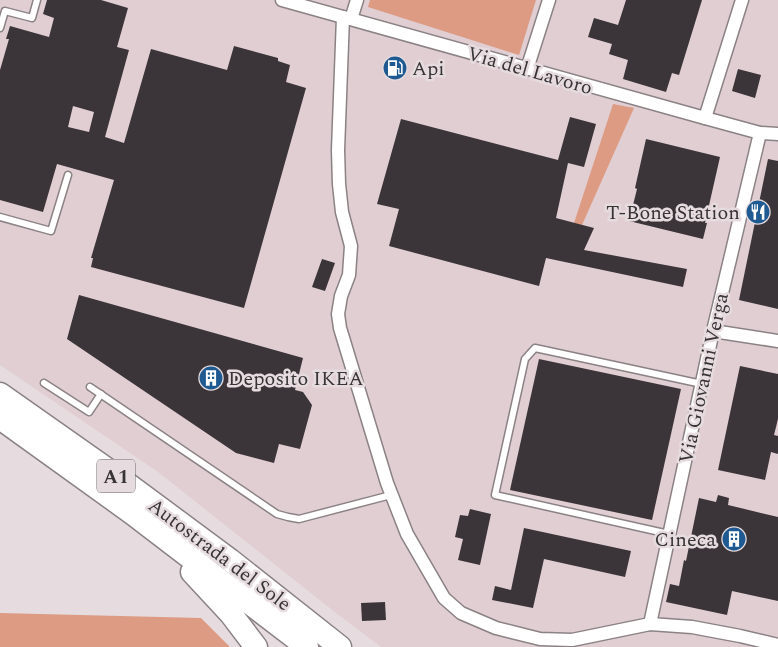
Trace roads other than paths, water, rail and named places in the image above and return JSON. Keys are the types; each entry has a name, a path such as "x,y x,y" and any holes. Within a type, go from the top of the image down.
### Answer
{"highway":[{"name":"Autostrada del Sole","path":"0,394 118,477 230,560 340,647"},
{"name":"Autostrada del Sole","path":"0,418 132,512 307,647"},
{"path":"132,512 213,594 256,647"}],"street":[{"name":"Via del Lavoro","path":"282,0 760,133 778,134"},
{"path":"357,0 347,18 338,184 342,212 351,246 349,275 340,296 338,314 343,337 392,495 407,534 444,598 461,613 496,628 540,639 572,640 650,624 692,627 778,645"},
{"path":"527,69 549,0"},
{"path":"705,118 742,0"},
{"name":"Via Giovanni Verga","path":"650,624 713,331 760,133"},
{"path":"713,331 778,341"}],"lane":[{"path":"0,28 5,12 32,18 37,0"},
{"path":"0,217 51,231 68,175"},
{"path":"669,534 495,496 525,359 536,348 702,384"},
{"path":"44,383 89,412 101,394"},
{"path":"90,387 277,514 299,519 392,495"}],"place":[{"name":"Api","path":"395,68"},
{"name":"T-Bone Station","path":"758,212"},
{"name":"Deposito IKEA","path":"211,378"},
{"name":"Cineca","path":"734,539"}]}
